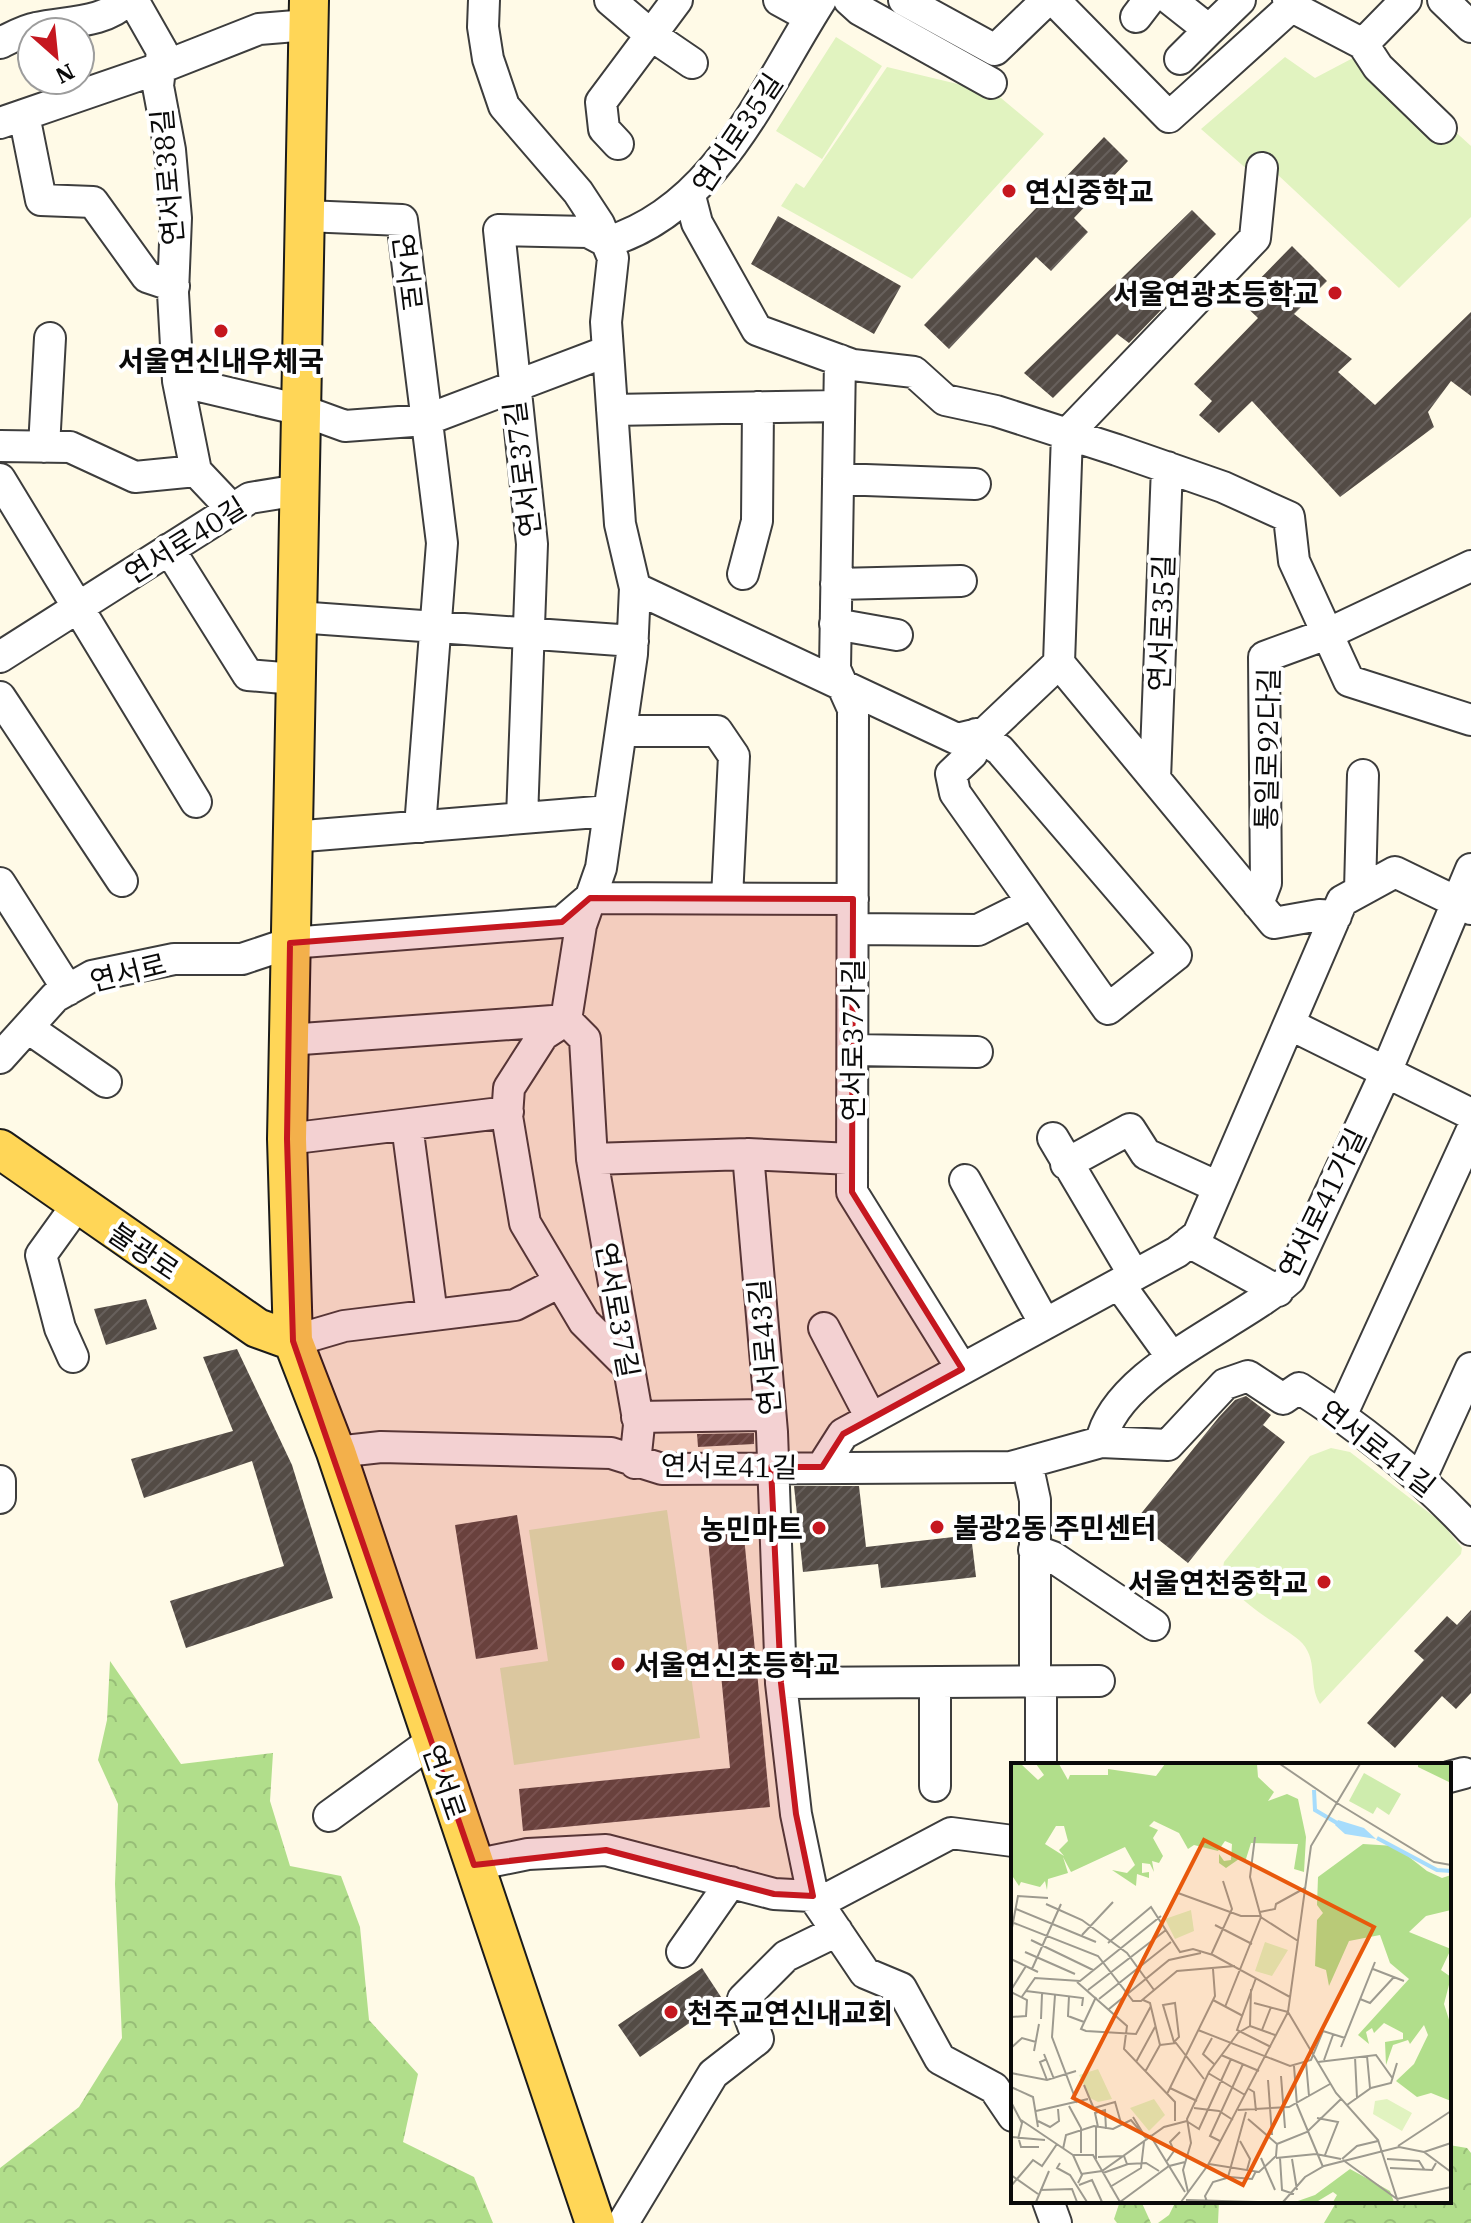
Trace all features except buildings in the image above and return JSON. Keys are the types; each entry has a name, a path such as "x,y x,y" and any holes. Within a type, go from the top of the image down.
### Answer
{"main road":[{"name":"연서로","path":"309,13 288,1040 287,1139 293,1341 336,1452 595,2223"},
{"name":"불광로","path":"0,1149 257,1328 293,1341"}],"street":[{"name":"연서로38길","path":"0,43 35,28 73,25 119,8 130,0 162,51 158,86 170,150 176,218 174,286 178,381 196,471"},
{"path":"288,1040 566,1020 581,925 601,868 633,641 635,588 620,524 606,322 613,258 578,192 504,106 488,59 483,27 484,0"},
{"path":"610,0 651,35 692,63"},
{"path":"618,144 604,129 601,102 677,0"},
{"name":"연서로35길","path":"779,0 816,8 748,120 690,196 697,223 757,330 840,360 914,372 945,400 996,411 1167,467 1223,487 1289,517 1294,561 1327,634"},
{"path":"849,0 860,10 991,83"},
{"path":"904,0 995,50 1047,0"},
{"path":"1054,0 1169,117 1291,2 1363,44 1378,67 1441,128"},
{"path":"1171,0 1209,30"},
{"path":"1180,59 1240,0"},
{"path":"1363,44 1406,0"},
{"path":"1443,0 1471,27"},
{"name":"연서로38길","path":"174,286 147,277 93,202 41,200 12,119 309,13"},
{"path":"1262,168 1255,238 1067,434 1059,663 1266,913 1336,916"},
{"path":"607,242 632,234 690,196"},
{"name":"연서로","path":"305,216 402,220 442,543 420,827"},
{"name":"연서로37길","path":"522,818 526,634 532,544 513,387 499,230 588,232 607,242"},
{"path":"44,447 50,338"},
{"path":"178,381 301,410 345,426 426,420 608,351"},
{"path":"840,360 838,479 975,484"},
{"path":"612,410 839,406"},
{"path":"743,574 757,521 758,407"},
{"name":"연서로40길","path":"0,446 70,447 135,477 196,471"},
{"name":"연서로35길","path":"1155,779 1167,467"},
{"path":"196,471 232,509"},
{"path":"0,479 196,802"},
{"name":"연서로37가길","path":"838,479 835,669 853,709 852,1192 962,1369"},
{"name":"연서로40길","path":"0,657 250,498 299,490"},
{"path":"169,549 248,675 295,679"},
{"name":"통일로92다길","path":"1266,913 1264,657 1327,634 1471,566"},
{"path":"836,584 961,581"},
{"path":"635,588 957,739 986,732 1059,663"},
{"path":"297,617 633,641"},
{"path":"835,624 897,635"},
{"path":"1327,634 1349,681 1471,720"},
{"path":"0,697 122,881"},
{"path":"621,731 717,731 734,756 727,898"},
{"path":"976,734 1000,750 1176,955 1108,1009 955,793 951,774 972,754 976,734"},
{"path":"1360,890 1363,775"},
{"path":"292,837 609,811"},
{"path":"822,1467 843,1434 1127,1280 1198,1235 1342,901 1395,872 1463,905 1471,869"},
{"path":"0,883 68,990"},
{"path":"590,898 853,899"},
{"name":"연서로","path":"0,1058 55,997 92,976 174,959 242,959 290,943 562,922 590,898"},
{"path":"853,929 978,930 1032,903"},
{"name":"연서로41가길","path":"1101,1442 1105,1422 1171,1356 1265,1302 1290,1279 1386,1072 1452,919 1463,905"},
{"name":"연서로37길","path":"628,1366 584,1322 525,1223 508,1112 509,1088 543,1035 566,1020 585,1039 592,1159 637,1417 635,1463"},
{"path":"1289,1024 1471,1114"},
{"path":"28,1028 106,1082"},
{"path":"853,1050 977,1052"},
{"path":"287,1139 508,1112"},
{"path":"407,1125 432,1315"},
{"path":"1171,1356 1059,1151 1130,1129 1146,1154 1218,1187"},
{"path":"1341,1416 1471,1132"},
{"path":"592,1159 748,1154 852,1159"},
{"name":"연서로43길","path":"748,1154 770,1415 781,1683 796,1814 813,1896"},
{"path":"965,1180 1045,1324"},
{"path":"73,1357 60,1328 41,1255 77,1205"},
{"path":"1189,1242 1278,1291"},
{"path":"293,1341 344,1326 515,1305 560,1282"},
{"path":"824,1328 871,1418"},
{"path":"1421,1478 1471,1368"},
{"name":"연서로41길","path":"336,1452 381,1447 611,1453 662,1469 1011,1467 1101,1442 1168,1445 1225,1384 1248,1376 1283,1399 1299,1388 1341,1416 1421,1478 1471,1530"},
{"path":"637,1417 770,1415"},
{"path":"1027,1463 1035,1500 1035,1682 1041,1694 1041,1763"},
{"path":"0,1481 0,1498"},
{"path":"1034,1550 1053,1557 1154,1625"},
{"path":"781,1683 1099,1681"},
{"path":"935,1683 935,1786"},
{"path":"329,1816 431,1742"},
{"path":"474,1865 528,1854 606,1850 774,1894 830,1897 951,1833 1011,1841"},
{"path":"682,1952 731,1882"},
{"path":"813,1896 865,1973 901,1988 940,2059 994,2088 1011,2113"},
{"path":"623,2223 713,2074 758,2039 743,1999 786,1956 837,1931"},
{"path":"1049,2203 1056,2223"}],"highlighted area":[{"path":"590,898 853,899 852,1192 962,1369 843,1434 822,1467 771,1467 781,1683 796,1814 813,1896 774,1894 606,1850 474,1865 293,1341 287,1139 290,943 562,922"}],"green space":[{"path":"836,37 882,66 822,159 776,131"},
{"path":"1285,57 1315,78 1353,58 1439,135 1449,126 1471,146 1471,217 1399,288 1278,175 1249,171 1201,129"},
{"path":"887,67 995,93 1044,134 912,279 781,206 796,183 804,188"},
{"path":"1331,1448 1350,1452 1441,1522 1462,1548 1461,1554 1320,1704 1305,1647 1239,1596 1224,1574 1224,1562 1310,1456"},
{"path":"667,1510 700,1738 514,1765 500,1668 548,1661 529,1530"},
{"path":"110,1661 181,1764 273,1753 270,1801 290,1866 341,1876 360,1927 369,2020 418,2074 403,2142 474,2177 493,2223 0,2223 0,2168 79,2107 122,2038 115,1884 118,1804 98,1760 107,1720"},
{"path":"1451,2145 1467,2148 1471,2153 1471,2223 1324,2223 1336,2203 1451,2203"},
{"path":"1119,2203 1142,2203 1151,2223 1117,2223 1114,2219"},
{"path":"1175,2203 1219,2203 1218,2223 1158,2223 1169,2215"}],"place":[{"name":"연신중학교","path":"1009,191"},
{"name":"서울연광초등학교","path":"1335,293"},
{"name":"서울연신내우체국","path":"221,331"},
{"name":"불광2동 주민센터","path":"937,1527"},
{"name":"농민마트","path":"819,1528"},
{"name":"서울연천중학교","path":"1324,1582"},
{"name":"서울연신초등학교","path":"618,1664"},
{"name":"천주교연신내교회","path":"671,2012"}]}
